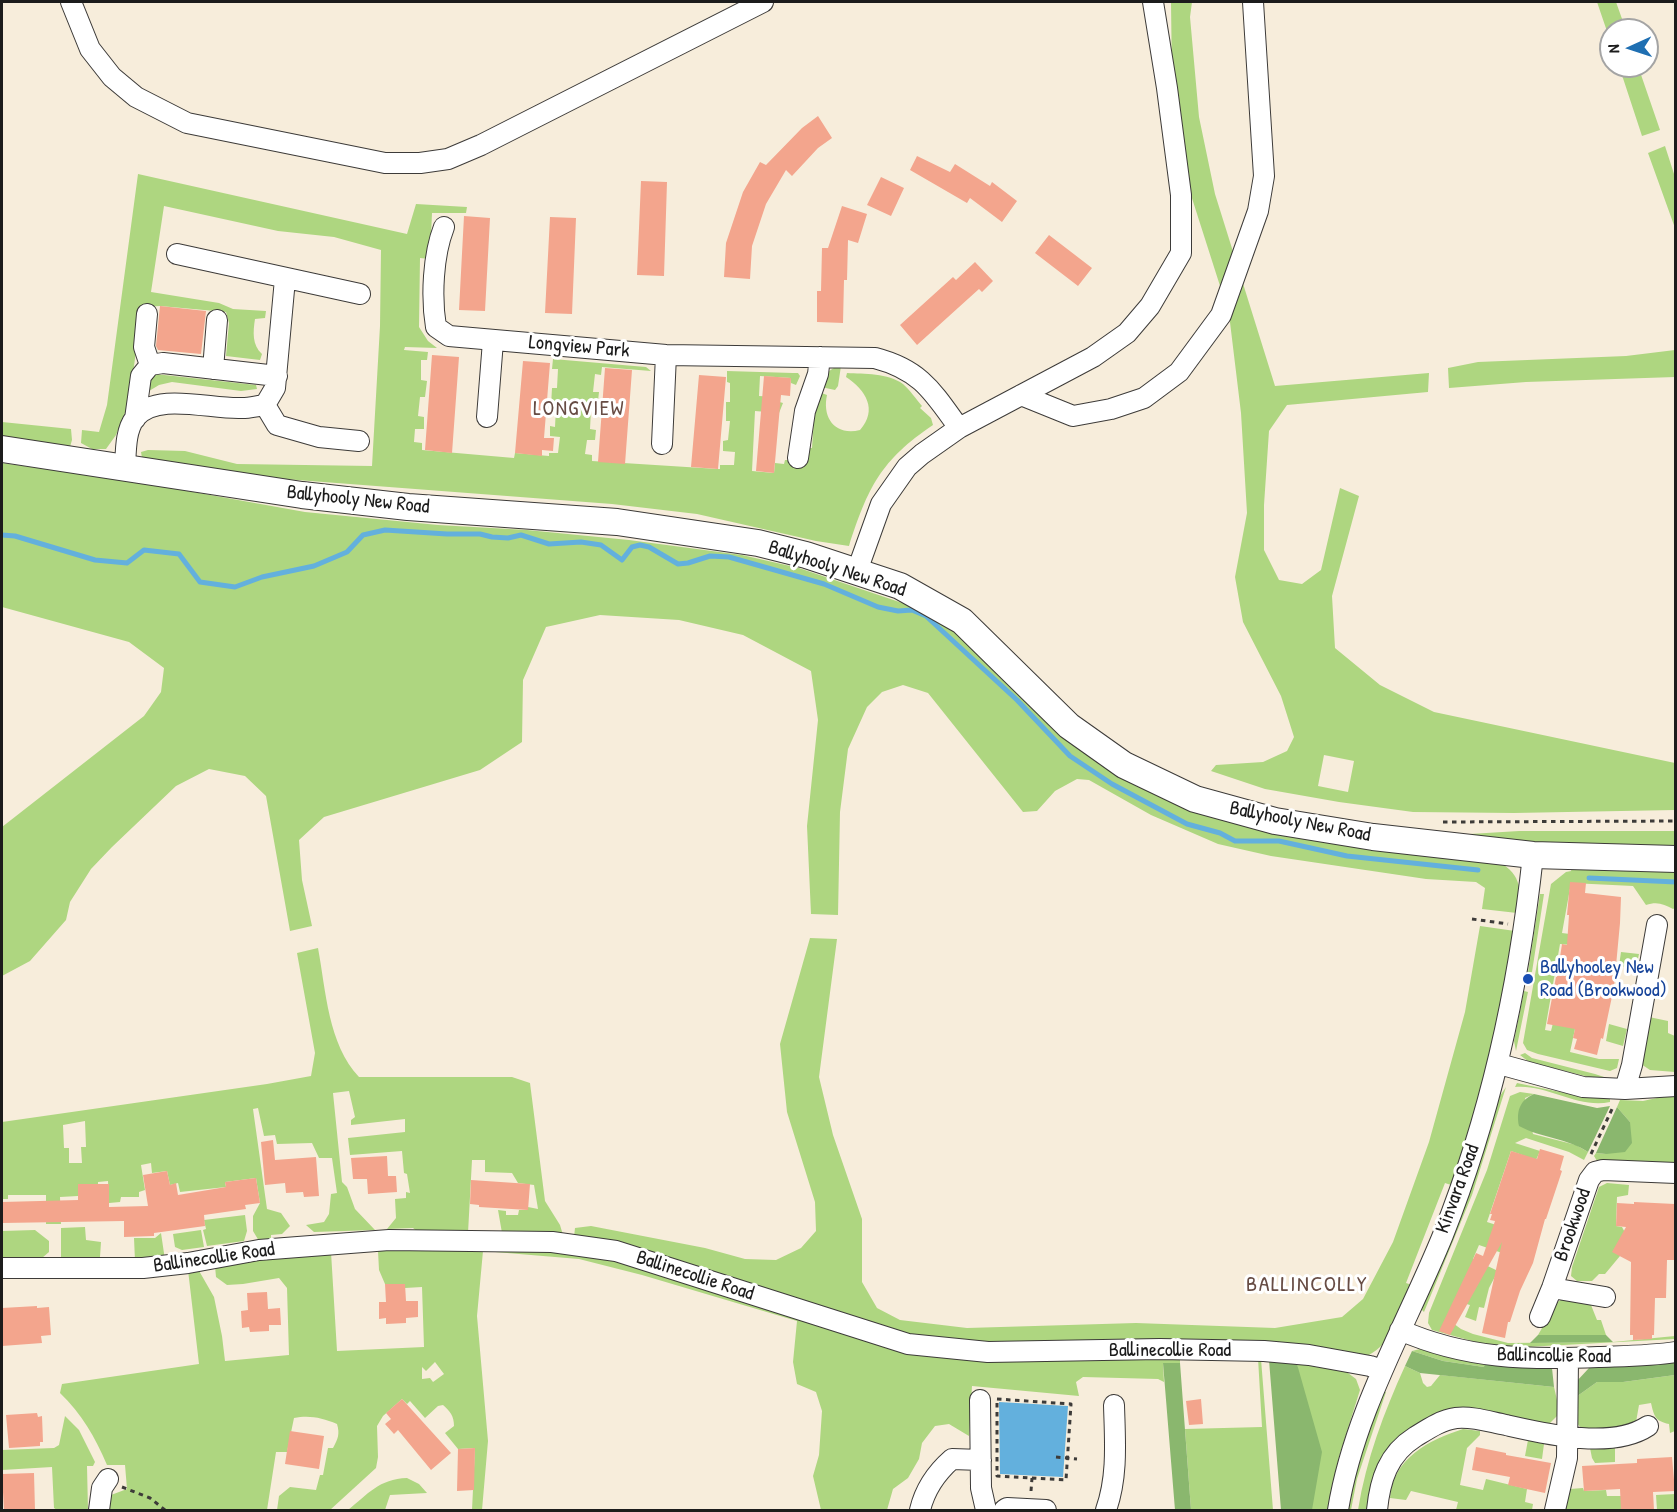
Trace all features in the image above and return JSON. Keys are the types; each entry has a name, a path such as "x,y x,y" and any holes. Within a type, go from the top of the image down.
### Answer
{"main road":[{"name":"Ballyhooly New Road","path":"2,449 302,495 419,507 617,522 758,543 806,555 900,586 963,621 1069,726 1124,765 1195,799 1275,821 1373,837 1533,855 1676,859"}],"street":[{"path":"71,2 90,49 112,77 136,97 187,123 385,163 420,163 448,159 481,145 763,2"},
{"path":"857,572 881,504 893,484 908,467 922,454 959,428 1093,357 1127,333 1150,306 1181,254 1181,195 1153,2"},
{"path":"1021,395 1073,416 1111,409 1144,398 1179,372 1221,315 1258,211 1264,176 1253,2"},
{"name":"Longview Park","path":"444,226 437,244 433,311 436,327 449,336 666,355 875,358 907,369 933,392 959,428"},
{"path":"177,254 360,294"},
{"path":"135,419 151,406 183,404 241,408 265,405 276,388 285,279"},
{"path":"147,314 144,347 150,365"},
{"path":"213,369 217,320"},
{"path":"487,417 492,340"},
{"path":"662,444 666,355"},
{"path":"798,458 806,411 818,374 819,357"},
{"path":"125,468 128,437 135,419 141,376 150,365 163,363 277,376"},
{"path":"265,405 277,425 319,437 359,441"},
{"name":"Kinvara Road","path":"1338,1510 1349,1458 1382,1370 1442,1235 1466,1173 1499,1064 1525,926 1533,855"},
{"path":"1625,1089 1632,1065 1657,925"},
{"path":"1499,1064 1583,1087 1625,1089 1676,1086"},
{"name":"Brookwood","path":"1540,1317 1583,1195 1595,1172 1603,1170 1676,1173"},
{"name":"Ballinecollie Road","path":"2,1268 143,1268 188,1263 259,1250 388,1240 552,1242 616,1251 908,1344 988,1352 1160,1349 1264,1351 1308,1355 1382,1370"},
{"name":"Brookwood","path":"1552,1288 1605,1297"},
{"name":"Ballincollie Road","path":"1400,1330 1485,1355 1526,1359 1676,1352"},
{"path":"1555,1510 1567,1458 1569,1437 1566,1408 1568,1358"},
{"path":"980,1400 981,1488 986,1510"},
{"path":"1106,1510 1112,1493 1116,1451 1114,1405"},
{"path":"1377,1510 1383,1473 1393,1456 1407,1442 1439,1423 1455,1418 1471,1418 1569,1437 1589,1438 1628,1435 1640,1432 1648,1426"},
{"path":"920,1510 923,1497 937,1472 952,1459 981,1460"},
{"path":"99,1510 102,1488 108,1479"},
{"path":"1004,1510 1007,1508 1046,1510"}],"path":[{"path":"1434,822 1676,821"},
{"path":"1472,919 1525,926"},
{"path":"1591,1155 1614,1107"},
{"path":"997,1399 1071,1404 1068,1458 1066,1480 998,1476 997,1399"},
{"path":"1056,1457 1077,1459"},
{"path":"108,1479 150,1498 165,1510"}],"green space":[{"path":"1171,2 1192,2 1190,17 1199,117 1215,194 1275,386 1429,373 1428,392 1287,405 1269,431 1264,505 1264,550 1279,580 1302,584 1321,570 1340,488 1359,496 1332,596 1335,648 1380,685 1434,712 1675,763 1675,810 1413,812 1265,789 1211,771 1216,765 1263,762 1287,751 1294,737 1281,696 1243,622 1235,577 1247,513 1241,413 1229,314 1190,192 1172,81","holes":["1324,755 1354,761 1348,792 1318,786"]},
{"path":"1597,2 1616,2 1622,18 1602,18"},
{"path":"1623,78 1642,78 1660,130 1642,136"},
{"path":"1665,146 1675,177 1675,228 1648,153"},
{"path":"138,174 407,234 416,204 467,207 466,213 432,213 430,259 420,258 419,327 428,341 437,348 405,347 404,350 428,352 427,360 421,360 421,380 427,381 425,397 420,397 418,416 424,417 424,429 415,429 414,442 422,443 422,450 514,458 515,453 549,456 549,453 558,453 560,437 550,436 550,426 555,427 556,407 551,406 552,388 557,388 558,369 552,369 553,359 646,367 651,371 602,367 601,375 595,374 593,392 599,392 597,410 591,410 590,429 596,430 595,440 587,440 585,454 592,455 592,461 718,469 720,465 734,465 735,452 723,451 723,441 728,440 730,421 726,421 726,402 730,402 730,383 727,382 727,371 798,373 800,376 796,385 791,383 791,378 760,376 759,396 776,397 776,401 783,403 779,413 755,411 752,471 774,473 775,463 784,464 785,460 805,460 806,448 812,448 814,418 810,414 819,392 827,395 829,418 837,428 860,430 865,423 869,408 864,394 846,377 847,373 883,376 897,380 911,392 922,406 920,408 931,418 933,425 901,450 879,476 863,507 849,546 816,541 697,514 612,504 271,478 142,458 141,452 148,450 185,451 237,464 372,466 380,326 381,250 334,237 278,231 164,206 151,292 219,303 233,309 266,311 265,318 255,319 254,329 255,342 262,354 260,360 226,356 229,323 226,312 160,306 142,307 129,403 116,435 106,449 92,449 81,443 82,430 99,432 107,405"},
{"path":"1675,350 1675,377 1526,382 1449,388 1448,368 1478,362 1626,356"},
{"path":"841,366 838,386 835,390 821,387 828,373"},
{"path":"155,374 256,385 257,389 241,391 172,382 159,385 144,394 147,379"},
{"path":"2,422 71,429 72,440 69,450 2,440"},
{"path":"2,463 132,481 305,512 629,540 742,555 799,568 920,609 960,635 1060,734 1100,765 1210,817 1300,837 1495,860 1510,870 1518,882 1520,896 1517,913 1482,909 1485,888 1476,882 1426,879 1271,856 1218,844 1151,815 1089,780 1077,779 1055,791 1037,811 1023,812 928,693 903,685 882,692 867,707 848,749 840,812 838,915 811,914 807,826 818,720 811,671 743,635 679,620 600,615 546,627 523,680 522,742 480,770 324,817 299,840 302,880 312,926 290,931 266,796 245,776 209,769 176,786 112,847 91,869 70,902 66,920 30,961 2,976 2,827 144,716 161,692 164,668 129,642 2,607"},
{"path":"1519,831 1675,831 1675,849 1592,847 1437,836"},
{"path":"1572,866 1675,868 1675,908 1673,909 1654,903 1646,905 1633,886 1571,883 1562,933 1593,937 1571,945 1560,944 1545,1030 1551,1031 1554,1019 1578,1015 1570,1052 1599,1059 1619,1059 1617,1068 1610,1071 1538,1054 1527,1050 1523,1043 1551,884 1566,872 1571,871"},
{"path":"1540,894 1544,894 1532,972 1528,972"},
{"path":"1480,926 1515,931 1492,1060 1454,1186 1445,1183 1406,1283 1412,1285 1396,1325 1384,1343 1367,1356 1039,1346 907,1338 574,1237 575,1228 591,1226 705,1248 745,1259 776,1260 801,1248 816,1231 815,1202 787,1112 780,1044 810,938 837,939 819,1077 833,1135 862,1219 862,1282 877,1308 900,1320 967,1328 1136,1323 1275,1328 1342,1317 1363,1299 1393,1242 1429,1142 1465,1012"},
{"path":"318,948 326,999 335,1033 349,1064 359,1077 512,1077 530,1083 545,1201 560,1225 563,1235 502,1233 498,1210 506,1211 506,1215 518,1215 519,1210 527,1210 528,1207 538,1209 534,1185 518,1183 512,1173 485,1172 485,1160 472,1160 468,1233 418,1232 413,1228 387,1229 396,1218 395,1199 406,1198 406,1192 410,1193 407,1174 404,1173 402,1151 350,1155 348,1138 405,1132 405,1119 351,1125 351,1120 355,1117 349,1091 333,1093 342,1182 347,1187 355,1209 375,1230 314,1232 306,1225 324,1222 329,1214 331,1194 337,1193 332,1158 319,1158 312,1143 277,1144 275,1135 264,1136 258,1108 253,1109 267,1209 281,1213 290,1226 282,1234 271,1235 271,1240 259,1241 253,1231 253,1216 260,1203 256,1178 225,1182 226,1187 180,1192 178,1183 170,1185 167,1171 152,1173 151,1163 141,1165 145,1190 139,1192 139,1197 121,1197 120,1202 109,1203 108,1181 98,1182 98,1185 78,1184 78,1196 60,1197 61,1224 46,1224 46,1195 8,1195 8,1199 3,1199 2,1122 311,1076 315,1053 297,953","holes":["85,1121 86,1147 81,1147 82,1163 69,1163 69,1148 64,1148 63,1125"]},
{"path":"1621,952 1639,954 1636,968 1619,966"},
{"path":"1524,991 1528,992 1516,1051 1514,1041"},
{"path":"1649,1017 1668,1021 1668,1033 1675,1036 1675,1072 1650,1070 1641,1064"},
{"path":"1609,1024 1627,1029 1623,1046 1606,1041"},
{"path":"1525,1053 1532,1058 1604,1077 1609,1082 1529,1062 1520,1055"},
{"path":"1517,1083 1610,1099 1610,1102 1574,1100 1539,1089 1515,1087"},
{"path":"1506,1087 1472,1195 1424,1312 1423,1303 1468,1194 1500,1096"},
{"path":"1520,1092 1534,1094 1525,1098 1533,1134 1576,1145 1588,1152 1584,1160 1569,1152 1526,1138 1515,1143 1540,1151 1536,1160 1511,1151 1487,1222 1512,1230 1505,1254 1479,1245 1473,1259 1498,1271 1489,1288 1484,1308 1479,1307 1476,1321 1465,1317 1470,1305 1463,1303 1446,1318 1461,1329 1473,1334 1508,1343 1613,1342 1675,1336 1675,1339 1507,1348 1432,1330 1428,1323 1429,1313 1487,1170 1510,1096"},
{"path":"1534,1094 1597,1108 1610,1106 1588,1152 1580,1147 1519,1126 1520,1107 1525,1099"},
{"path":"1675,1094 1675,1166 1597,1161 1594,1156 1596,1153 1606,1154 1630,1122 1617,1107 1620,1100 1643,1101"},
{"path":"1617,1107 1630,1122 1632,1143 1625,1152 1596,1153"},
{"path":"1607,1183 1629,1185 1628,1195 1617,1197 1616,1226 1622,1227 1638,1257 1620,1256 1605,1274 1599,1274 1592,1281 1577,1281 1571,1276 1572,1267 1599,1187"},
{"path":"245,1215 247,1231 244,1241 207,1246 203,1230 206,1229 204,1220"},
{"path":"85,1227 86,1240 101,1242 100,1257 97,1260 61,1260 61,1228"},
{"path":"35,1230 49,1241 49,1252 42,1258 2,1258 2,1231"},
{"path":"201,1230 204,1247 182,1250 175,1247 173,1234"},
{"path":"161,1233 165,1260 135,1261 134,1238 155,1238"},
{"path":"489,1245 595,1256 641,1267 891,1347 1180,1357 1180,1363 1163,1363 1164,1382 1158,1379 1083,1377 1076,1382 1079,1396 972,1386 969,1436 949,1424 935,1426 922,1443 919,1459 908,1478 893,1489 887,1510 821,1510 813,1476 819,1455 822,1411 816,1392 797,1384 793,1362 797,1321 642,1275 579,1259 483,1251 477,1316 488,1441 482,1510 472,1510 475,1448 458,1449 445,1433 454,1426 450,1412 443,1405 438,1406 425,1418 410,1401 407,1404 402,1399 383,1416 377,1426 376,1468 330,1510 277,1510 279,1496 290,1487 316,1490 320,1475 323,1475 328,1448 333,1448 337,1439 337,1424 305,1417 294,1418 287,1452 276,1452 267,1510 106,1510 106,1500 111,1495 127,1489 125,1465 107,1465 87,1426 60,1393 62,1384 199,1364 188,1270 198,1269 214,1297 225,1361 289,1355 287,1288 279,1278 227,1285 216,1277 215,1266 251,1259 331,1252 337,1351 424,1347 422,1287 405,1288 405,1284 385,1284 379,1270 378,1251 411,1249 482,1251","holes":["435,1362 444,1374 433,1382 430,1378 422,1379 422,1367 426,1371"]},
{"path":"1561,1300 1574,1300 1591,1305 1597,1320 1601,1320 1606,1335 1538,1335 1553,1306"},
{"path":"1538,1335 1606,1335 1613,1342 1530,1343"},
{"path":"1420,1349 1485,1361 1484,1367 1443,1361 1412,1351"},
{"path":"1412,1351 1443,1361 1484,1367 1485,1361 1552,1368 1554,1387 1420,1373 1405,1366"},
{"path":"1258,1358 1261,1359 1273,1510 1191,1510 1185,1429 1262,1427"},
{"path":"1675,1359 1675,1375 1623,1382 1597,1382 1576,1397 1576,1382 1589,1368"},
{"path":"1269,1360 1297,1364 1322,1452 1312,1510 1281,1510"},
{"path":"1163,1363 1180,1363 1191,1510 1175,1510"},
{"path":"1297,1364 1344,1370 1356,1379 1360,1390 1339,1457 1328,1510 1312,1510"},
{"path":"1405,1366 1420,1373 1427,1387 1431,1386 1440,1375 1554,1387 1557,1416 1549,1424 1417,1427 1371,1510 1358,1510 1377,1436"},
{"path":"1675,1375 1675,1431 1670,1433 1669,1424 1656,1417 1651,1403 1639,1405 1636,1422 1631,1427 1592,1430 1579,1426 1576,1421 1576,1397 1597,1382 1623,1382"},
{"path":"1383,1391 1386,1392 1357,1479 1351,1510 1348,1510 1353,1478"},
{"path":"65,1416 79,1430 95,1462 93,1466 87,1466 88,1510 57,1510 54,1508 52,1467 2,1470 2,1450 54,1448 59,1445"},
{"path":"1463,1429 1480,1431 1480,1435 1467,1448 1460,1485 1483,1490 1486,1479 1527,1489 1525,1502 1533,1504 1532,1510 1456,1510 1458,1502 1411,1491 1406,1500 1390,1498 1393,1484 1405,1461 1426,1445"},
{"path":"1528,1440 1544,1444 1542,1459 1525,1456"},
{"path":"1615,1446 1615,1462 1595,1463 1590,1448"},
{"path":"407,1478 419,1484 427,1493 390,1495 385,1510 348,1510 381,1484"},
{"path":"1583,1488 1584,1491 1606,1490 1607,1496 1623,1496 1623,1510 1565,1510 1570,1489"},
{"path":"1675,1494 1675,1510 1657,1510 1656,1495"}],"water":[{"path":"999,1402 1068,1406 1063,1477 1000,1474"}],"building":[{"path":"818,116 832,138 818,148 792,176 786,170 766,204 752,246 750,279 724,277 726,243 743,192 760,162 766,165 802,128"},
{"path":"917,156 950,172 955,164 990,186 992,182 1017,201 1002,222 970,198 967,203 910,170"},
{"path":"881,177 904,188 891,216 867,205"},
{"path":"641,181 667,182 664,276 637,275"},
{"path":"842,206 867,214 858,243 848,240 843,323 817,322 817,291 821,291 822,248 828,248"},
{"path":"464,216 490,218 485,311 459,310"},
{"path":"550,217 576,218 572,314 545,313"},
{"path":"1049,235 1092,268 1078,286 1035,253"},
{"path":"975,262 993,281 982,292 979,289 917,345 900,325 953,277 956,280"},
{"path":"160,306 206,311 201,354 158,350 156,346"},
{"path":"432,355 459,357 452,453 425,450"},
{"path":"523,361 550,363 544,438 554,438 553,451 542,450 542,456 515,453"},
{"path":"605,368 632,370 625,464 598,462"},
{"path":"699,375 726,377 718,469 691,467"},
{"path":"764,376 791,378 790,396 781,395 774,473 756,471"},
{"path":"1570,882 1586,883 1585,893 1621,897 1614,987 1603,1039 1601,1038 1597,1055 1574,1049 1577,1039 1573,1038 1575,1029 1547,1024 1562,944 1567,945"},
{"path":"273,1140 275,1160 316,1157 319,1196 304,1197 303,1192 286,1193 285,1183 265,1185 261,1142"},
{"path":"1540,1149 1564,1156 1560,1170 1562,1171 1533,1263 1520,1291 1510,1322 1508,1322 1505,1338 1482,1333 1502,1242 1450,1335 1439,1331 1476,1253 1483,1256 1495,1221 1490,1220 1492,1214 1490,1214 1511,1151 1537,1159"},
{"path":"387,1156 388,1176 396,1176 397,1192 368,1194 367,1179 353,1179 351,1158"},
{"path":"167,1171 170,1185 176,1183 178,1195 226,1187 225,1182 256,1178 260,1203 245,1205 246,1209 204,1215 205,1226 154,1233 154,1236 124,1237 124,1221 2,1223 2,1202 78,1200 78,1184 109,1184 109,1207 148,1206 143,1175"},
{"path":"471,1180 530,1184 528,1210 479,1207 479,1205 470,1204"},
{"path":"1634,1202 1675,1204 1676,1260 1667,1260 1666,1298 1655,1298 1652,1339 1633,1340 1633,1335 1630,1335 1631,1262 1612,1252 1626,1227 1616,1226 1617,1203 1634,1204"},
{"path":"385,1284 405,1284 406,1301 418,1301 418,1317 406,1318 406,1323 386,1324 386,1318 379,1319 379,1302 386,1302"},
{"path":"267,1292 268,1309 280,1308 281,1325 269,1325 269,1331 250,1332 249,1327 242,1328 241,1311 248,1310 247,1293"},
{"path":"37,1306 37,1308 49,1307 51,1335 41,1336 42,1343 2,1346 2,1308"},
{"path":"402,1399 451,1453 431,1470 398,1430 394,1434 385,1424 391,1419 386,1413"},
{"path":"1201,1399 1203,1424 1189,1425 1186,1401"},
{"path":"37,1413 38,1417 42,1416 43,1442 40,1442 40,1446 9,1448 6,1415"},
{"path":"290,1431 324,1436 319,1469 285,1464"},
{"path":"1476,1447 1551,1463 1545,1493 1508,1485 1510,1477 1472,1470"},
{"path":"475,1448 474,1490 457,1491 458,1449"},
{"path":"1672,1457 1675,1491 1653,1492 1654,1510 1621,1510 1620,1489 1584,1491 1582,1466 1637,1463 1637,1459"},
{"path":"34,1473 35,1510 4,1510 2,1474"}],"waterway":[{"path":"2,535 15,536 95,560 127,563 144,550 179,554 200,582 235,587 262,577 314,566 347,552 363,535 385,530 480,534 508,538 521,535 549,544 581,542 601,545 622,560 632,547 640,545 649,547 678,564 710,556 729,557 824,584 878,607 898,611 912,610 926,616 1017,700 1070,756 1112,784 1187,824 1220,833 1235,841 1279,841 1347,856 1478,870"},
{"path":"1589,878 1676,882"}],"place":[{"name":"Ballyhooley New Road (Brookwood)","path":"1528,979"}],"district":[{"name":"LONGVIEW","path":"579,409"},
{"name":"BALLINCOLLY","path":"1307,1285"}]}
